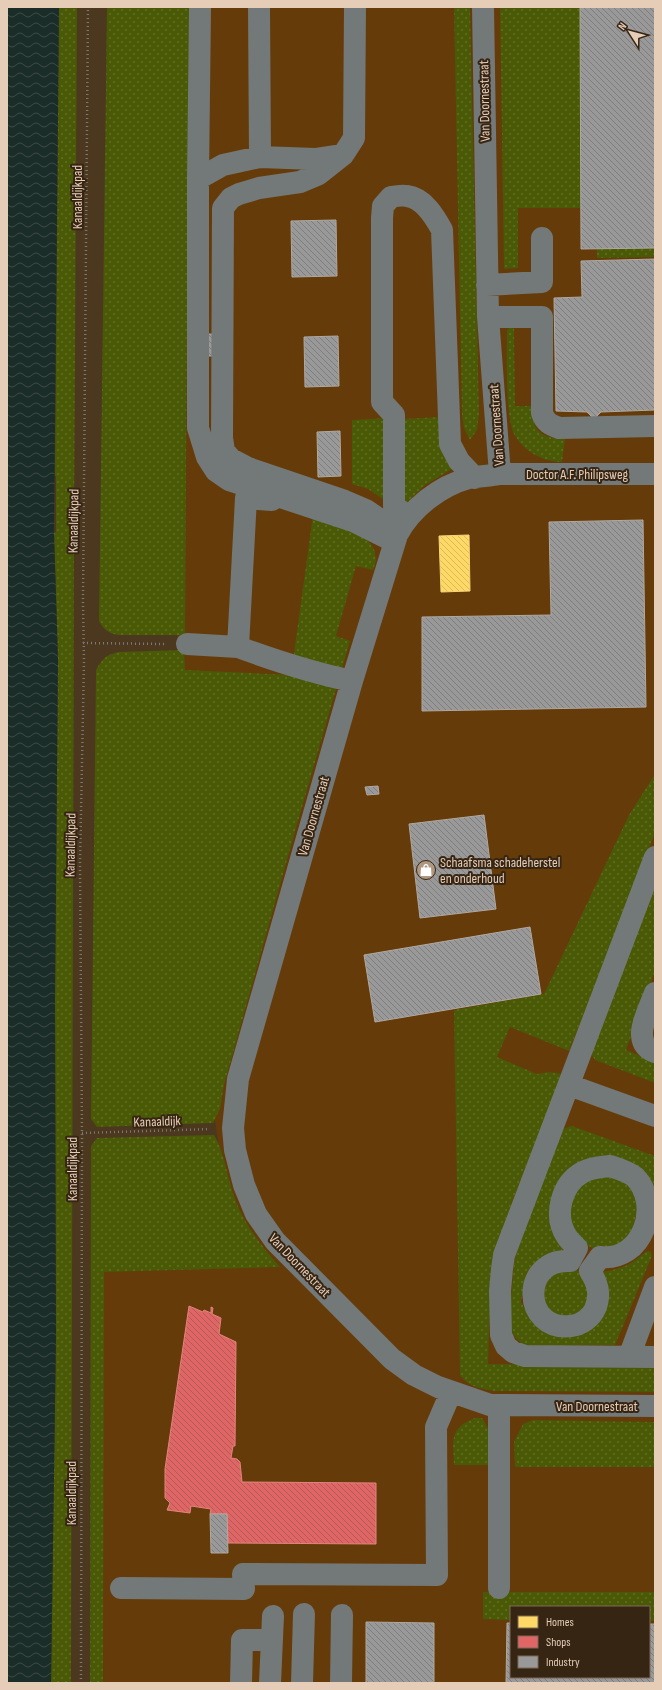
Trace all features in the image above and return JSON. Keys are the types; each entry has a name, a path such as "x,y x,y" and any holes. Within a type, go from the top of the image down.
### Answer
{"street":[{"path":"200,7 198,428 206,457 216,471 229,480 353,521 395,524"},
{"path":"259,7 260,156"},
{"path":"355,7 354,138 343,155 319,174 300,182 259,188 239,194 231,198 223,208 222,438 224,451 227,455 231,459 248,468 345,501 395,524"},
{"name":"Van Doornestraat","path":"483,7 488,317 500,474 470,478 444,488 395,524 352,681 238,1079 233,1128 235,1150 244,1185 256,1214 275,1241 392,1359 414,1375 451,1392 490,1405 655,1406"},
{"path":"198,179 223,165 260,156 315,159 343,155"},
{"path":"395,524 394,415 382,402 382,218 383,206 391,197 408,196 420,202 434,214 442,230 450,444 459,461 475,478"},
{"path":"487,285 542,282 542,238"},
{"path":"488,317 542,317 542,413 545,420 550,425 559,428 655,426"},
{"name":"Doctor A.F. Philipsweg","path":"500,474 655,474"},
{"path":"238,647 246,498 291,501"},
{"path":"188,644 238,647 279,662 326,676 352,681"},
{"path":"655,857 504,1255 500,1291 501,1335 506,1346 513,1352 525,1356 628,1358 655,1357"},
{"path":"655,993 642,1028 642,1037 645,1046 655,1052"},
{"path":"569,1085 655,1116"},
{"path":"574,1255 560,1222 560,1208 563,1194 571,1181 582,1172 596,1167 610,1166 624,1170 636,1178 645,1189 650,1203 650,1235 636,1246 622,1254 607,1258 595,1264"},
{"path":"574,1255 592,1256 595,1264 596,1280 599,1290 598,1302 594,1312 586,1321 575,1326 564,1327 553,1324 543,1318 536,1309 533,1298 533,1288 543,1269 574,1255"},
{"path":"628,1358 655,1287"},
{"path":"121,1588 244,1589 243,1574 437,1575 436,1427 451,1392"},
{"path":"499,1405 499,1588"},
{"path":"302,1683 304,1614"},
{"path":"341,1683 342,1615"},
{"path":"270,1683 273,1616"},
{"path":"241,1683 242,1640 272,1640"}],"path":[{"name":"Kanaaldijkpad","path":"81,1683 82,1133 80,866 88,7"},
{"path":"83,643 188,644"},
{"name":"Kanaaldijk","path":"82,1133 233,1128"}],"shaded area":[{"path":"183,7 655,7 655,1683 98,1683 98,1259 240,1221 222,1165 213,1108 331,707 288,678 177,676"}],"green space":[{"path":"59,7 77,7 71,1683 51,1683 56,1336 55,999 58,660 54,533 56,532 55,476"},
{"path":"107,7 189,7 185,635 118,635 107,631 99,621"},
{"path":"454,7 470,7 479,414 477,430 470,440 464,428 462,415"},
{"path":"500,7 655,7 655,257 597,258 596,208 518,208 518,268 504,269"},
{"path":"509,328 514,328 515,406 531,406 534,422 539,432 549,437 565,439 562,462 541,458 534,454 523,446 514,434 511,425 508,399 507,330"},
{"path":"439,417 452,469 425,485 403,506 403,419"},
{"path":"386,418 387,502 368,489 352,484 352,420"},
{"path":"313,515 363,534 375,552 376,561 373,570 356,566 336,636 350,641 224,1085 220,1109 213,1123 97,1127 91,1119 96,670 105,658 118,652 184,650 185,670 291,675"},
{"path":"655,774 655,833 569,1051 510,1027 497,1057 537,1074 549,1072 563,1074 512,1202 497,1246 491,1271 488,1364 655,1366 655,1392 495,1391 480,1388 467,1383 460,1375 454,1010 544,994 629,815"},
{"path":"655,883 655,971 626,1050 655,1062 655,1083 595,1060 591,1054"},
{"path":"572,1126 655,1156 655,1190 645,1180 572,1169 556,1184 551,1201 563,1247 562,1251 535,1263 526,1274 521,1302 529,1315 557,1335 607,1299 608,1283 601,1272 623,1267 648,1251 651,1252 652,1256 615,1345 524,1346 513,1335 509,1318 514,1263 520,1238 559,1133 565,1128"},
{"path":"214,1135 220,1148 232,1190 240,1211 258,1240 280,1267 104,1272 103,1683 90,1683 91,1146 97,1138"},
{"path":"610,1175 622,1179 640,1197 630,1242 597,1250 586,1245 571,1227 570,1203 575,1191 585,1182 597,1176"},
{"path":"573,1268 581,1272 590,1298 581,1310 573,1316 563,1317 549,1312 540,1289 549,1274"},
{"path":"475,1418 482,1418 489,1430 489,1465 454,1465 454,1436 461,1426"},
{"path":"533,1420 655,1422 655,1467 515,1467 514,1442 523,1424"},
{"path":"483,1592 655,1592 655,1621 650,1621 650,1606 510,1606 510,1620 483,1619"}],"water":[{"path":"7,7 59,7 54,532 58,660 55,999 56,1336 51,1683 7,1683"}],"building: Homes":[{"path":"469,535 470,591 441,592 439,536"}],"building: Shops":[{"path":"189,1306 203,1312 204,1310 211,1313 211,1307 213,1308 212,1314 221,1318 219,1334 236,1342 235,1446 233,1446 231,1458 237,1459 240,1462 242,1482 376,1483 376,1544 228,1543 227,1514 210,1514 211,1509 191,1506 190,1513 167,1510 170,1503 165,1498 165,1469"}],"building: Industry":[{"path":"580,7 655,7 655,248 581,249"},
{"path":"336,220 337,276 292,277 291,221"},
{"path":"655,259 655,410 601,412 594,419 587,412 556,411 554,298 582,297 581,261"},
{"path":"203,334 214,334 214,356 203,356"},
{"path":"338,336 339,386 305,387 304,337"},
{"path":"340,431 341,476 318,477 317,432"},
{"path":"643,520 646,707 422,711 422,617 551,615 549,522"},
{"path":"378,786 379,794 367,795 365,787"},
{"path":"484,815 496,909 420,918 409,824"},
{"path":"530,927 541,994 375,1022 364,955"},
{"path":"210,1514 227,1514 228,1553 211,1553"},
{"path":"366,1622 434,1623 434,1683 366,1683"},
{"path":"507,1623 510,1623 510,1678 650,1678 650,1624 655,1624 655,1683 506,1683"}],"place":[{"name":"Schaafsma schadeherstel en onderhoud","path":"426,870"}]}
